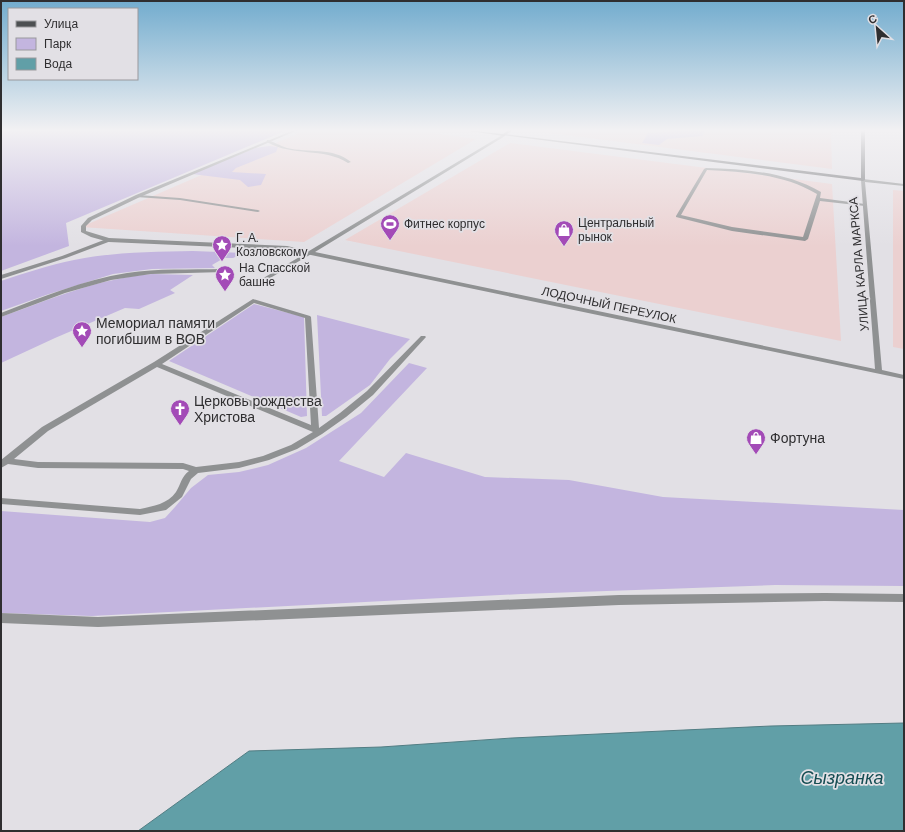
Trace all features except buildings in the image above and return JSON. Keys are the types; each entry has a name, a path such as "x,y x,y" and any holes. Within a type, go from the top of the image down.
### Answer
{"street":[{"path":"110,240 84,232 83,226 90,219 138,196 202,169"},
{"path":"264,280 447,169"},
{"path":"706,169 722,169 789,179 810,187 819,193 818,199 805,239 732,229 678,216 706,169"},
{"path":"776,169 904,185"},
{"name":"УЛИЦА КАРЛА МАРКСА","path":"863,169 879,372"},
{"path":"138,196 180,199 258,211"},
{"path":"818,199 865,205"},
{"path":"1,277 64,257 110,240"},
{"name":"ЛОДОЧНЫЙ ПЕРЕУЛОК","path":"110,240 287,248 904,377"},
{"path":"1,315 68,291 121,276 149,272 222,271"},
{"path":"3,463 45,429 156,364 253,301 308,316 317,431"},
{"path":"3,463 38,465 183,466 196,470 238,465 266,458 294,447 343,415 370,393 423,337"},
{"path":"156,364 317,431"},
{"path":"1,501 140,512 163,508 179,495 187,477 196,470"},
{"path":"1,618 98,622 619,600 825,597 904,598"}],"shaded area":[{"path":"216,169 426,169 304,242 81,227"},
{"path":"466,169 713,169 832,184 841,341 345,240"},
{"path":"893,190 904,191 904,349 893,347"}],"green space":[{"path":"1,169 195,169 66,223 69,246 1,271"},
{"path":"205,169 235,169 232,172 266,174 261,185 248,187 240,180 192,174"},
{"path":"193,251 244,253 233,258 224,258 212,265 215,268 152,269 113,274 1,311 1,281 28,272 65,262 103,255"},
{"path":"152,274 193,275 170,290 175,293 139,309 125,308 1,363 1,317 76,290 133,276"},
{"path":"254,304 304,317 307,416 301,417 169,361"},
{"path":"317,315 410,339 390,359 370,385 326,416 322,416"},
{"path":"409,363 427,368 339,461 384,477 406,453 485,477 569,480 663,497 904,510 904,586 775,585 521,594 92,616 1,613 1,511 150,522 165,518 191,488 208,475 239,472 268,465 306,448 361,413"}],"water":[{"name":"Сызранка","path":"904,723 904,831 138,831 249,751 381,747 512,738 771,726"}],"place":[{"name":"Фитнес корпус","path":"390,241"},
{"name":"Центральный рынок","path":"564,247"},
{"name":"Г. А. Козловскому","path":"222,262"},
{"name":"На Спасской башне","path":"225,292"},
{"name":"Мемориал памяти погибшим в ВОВ","path":"82,348"},
{"name":"Церковь рождества Христова","path":"180,426"},
{"name":"Фортуна","path":"756,455"}]}
